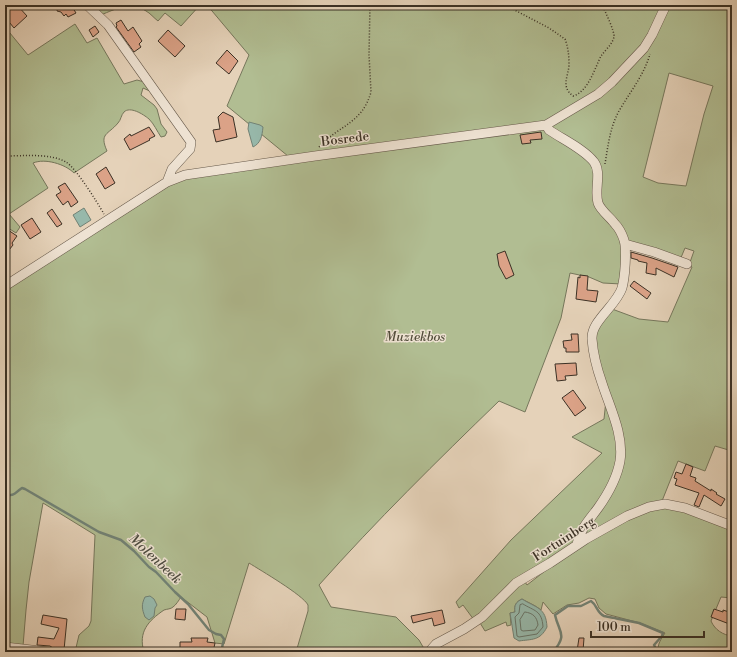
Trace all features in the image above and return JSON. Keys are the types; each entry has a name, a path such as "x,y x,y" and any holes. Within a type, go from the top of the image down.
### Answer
{"street":[{"path":"87,5 108,25 191,142 190,149 172,169 167,182"},
{"name":"Bosrede","path":"5,286 167,182 176,178 190,174 315,156 546,126 598,94 612,82 644,48 652,35 666,5"},
{"path":"546,126 549,130 595,163 597,169 598,205 616,224 622,234 625,244 625,275 622,289 609,309 595,325 592,338 599,374 611,406 619,435 621,448 620,462 610,489 579,535 577,544"},
{"path":"625,244 654,252 687,264"},
{"name":"Fortuinberg","path":"429,652 436,644 464,629 491,610 516,583 550,563 577,544 627,516 649,507 665,504 685,508 732,526"},
{"path":"5,647 50,652"}],"path":[{"path":"315,156 319,146 362,112 369,98 371,92 369,55 370,5"},
{"path":"505,5 549,28 565,39 569,54 566,87 568,92 573,96 586,86 596,70 602,54 613,39 613,30 602,5"},
{"path":"604,167 611,131 618,112 642,74 651,52"},
{"path":"5,156 47,157 66,162 74,170 92,195 108,221"}],"green space":[{"path":"91,5 200,5 181,26 165,13 158,21 141,8 129,6 118,8 101,15"},
{"name":"Muziekbos","path":"207,5 732,5 732,451 715,446 705,471 678,461 662,501 631,512 613,521 574,546 525,582 527,585 581,544 625,520 657,507 669,506 684,509 732,528 732,598 721,597 711,621 720,632 732,636 732,652 659,652 659,644 665,633 640,623 606,614 599,608 595,599 589,598 579,603 567,605 553,614 543,602 541,610 522,599 516,604 515,612 510,613 511,625 507,626 506,622 485,631 477,618 474,620 463,605 459,608 456,602 511,540 602,453 572,437 604,419 606,400 618,436 619,457 617,468 606,493 583,526 586,527 611,491 621,467 623,453 622,438 619,424 599,369 594,337 596,328 612,309 639,319 668,322 692,267 689,265 694,251 685,248 680,260 627,242 602,203 598,205 614,224 618,231 622,246 623,269 621,284 603,283 589,277 570,273 561,318 525,412 499,401 362,538 319,585 331,607 396,617 419,640 426,652 296,652 308,611 308,605 290,589 249,563 224,644 215,643 207,617 181,597 174,606 158,614 149,623 143,633 142,645 144,652 75,652 79,635 89,626 91,621 95,535 43,503 29,582 23,646 5,645 5,291 178,180 192,176 294,161 227,106 249,55","holes":["669,73 713,86 704,114 686,186 658,183 643,177"]},
{"path":"75,24 87,43 97,38 124,84 137,80 148,83 152,92 143,88 141,95 157,109 161,124 167,132 165,136 161,137 149,119 136,111 127,110 123,113 119,122 104,137 107,151 74,173 55,163 43,161 33,163 48,188 9,214 20,227 16,233 5,226 5,27 28,55"}],"water":[{"path":"249,122 263,127 261,139 253,147 248,129"},
{"path":"84,208 91,220 80,227 73,215"},
{"path":"150,596 154,599 157,605 154,616 149,620 145,617 142,605 145,597"},
{"path":"522,599 539,609 545,615 547,627 542,635 538,637 519,641 514,638 510,613 515,612 516,604"}],"building":[{"path":"7,5 17,5 27,16 14,28 5,17 5,7"},
{"path":"58,5 71,5 76,13 68,17 66,14 64,16 61,12 57,11"},
{"path":"121,20 128,31 133,27 142,41 139,44 141,47 134,52 116,27 116,23"},
{"path":"95,26 99,32 93,37 89,30"},
{"path":"168,30 185,46 175,57 158,41"},
{"path":"227,50 238,61 229,74 216,63"},
{"path":"223,112 233,117 237,137 216,142 213,130 220,129 218,117"},
{"path":"149,127 155,136 130,150 124,139 130,134 131,136"},
{"path":"541,132 542,139 530,140 531,143 522,144 520,135"},
{"path":"106,167 115,183 105,189 96,174"},
{"path":"65,183 78,202 71,207 68,201 63,205 56,195 61,192 58,187"},
{"path":"52,209 62,224 57,227 47,213"},
{"path":"32,218 41,232 30,239 21,225"},
{"path":"5,228 17,236 9,250 5,248"},
{"path":"505,251 514,275 506,279 499,266 497,254"},
{"path":"631,252 678,267 674,277 656,268 656,275 646,273 647,263 631,258"},
{"path":"580,275 588,276 587,290 598,291 596,302 576,299 578,277 580,278"},
{"path":"634,281 651,293 647,299 630,286"},
{"path":"571,334 578,334 579,352 566,352 566,348 564,348 563,341 572,340"},
{"path":"576,363 577,375 565,376 566,380 557,381 555,364"},
{"path":"573,390 586,408 575,416 562,398"},
{"path":"686,464 693,467 690,476 696,478 695,481 711,491 711,489 725,499 721,506 704,495 699,507 694,505 699,493 675,485 677,479 674,478 676,472 682,474"},
{"path":"176,609 186,609 185,620 175,619"},
{"path":"714,609 732,613 732,625 711,617"},
{"path":"442,610 445,623 434,626 432,618 413,623 411,616"},
{"path":"43,615 67,619 64,650 50,646 37,645 38,637 54,639 59,628 41,624"},
{"path":"191,638 208,638 207,642 215,643 213,652 205,652 205,649 180,648 180,642 192,642"},
{"path":"579,638 584,638 583,651 577,651"}],"waterway":[{"name":"Molenbeek","path":"5,496 14,494 22,488 25,489 99,532 121,540 188,604 209,630 221,635 224,639 221,652"},
{"name":"Molenbeek","path":"553,652 558,646 561,637 555,615 568,606 581,606 591,601 604,616 639,623 663,633 654,645 658,652"}]}
